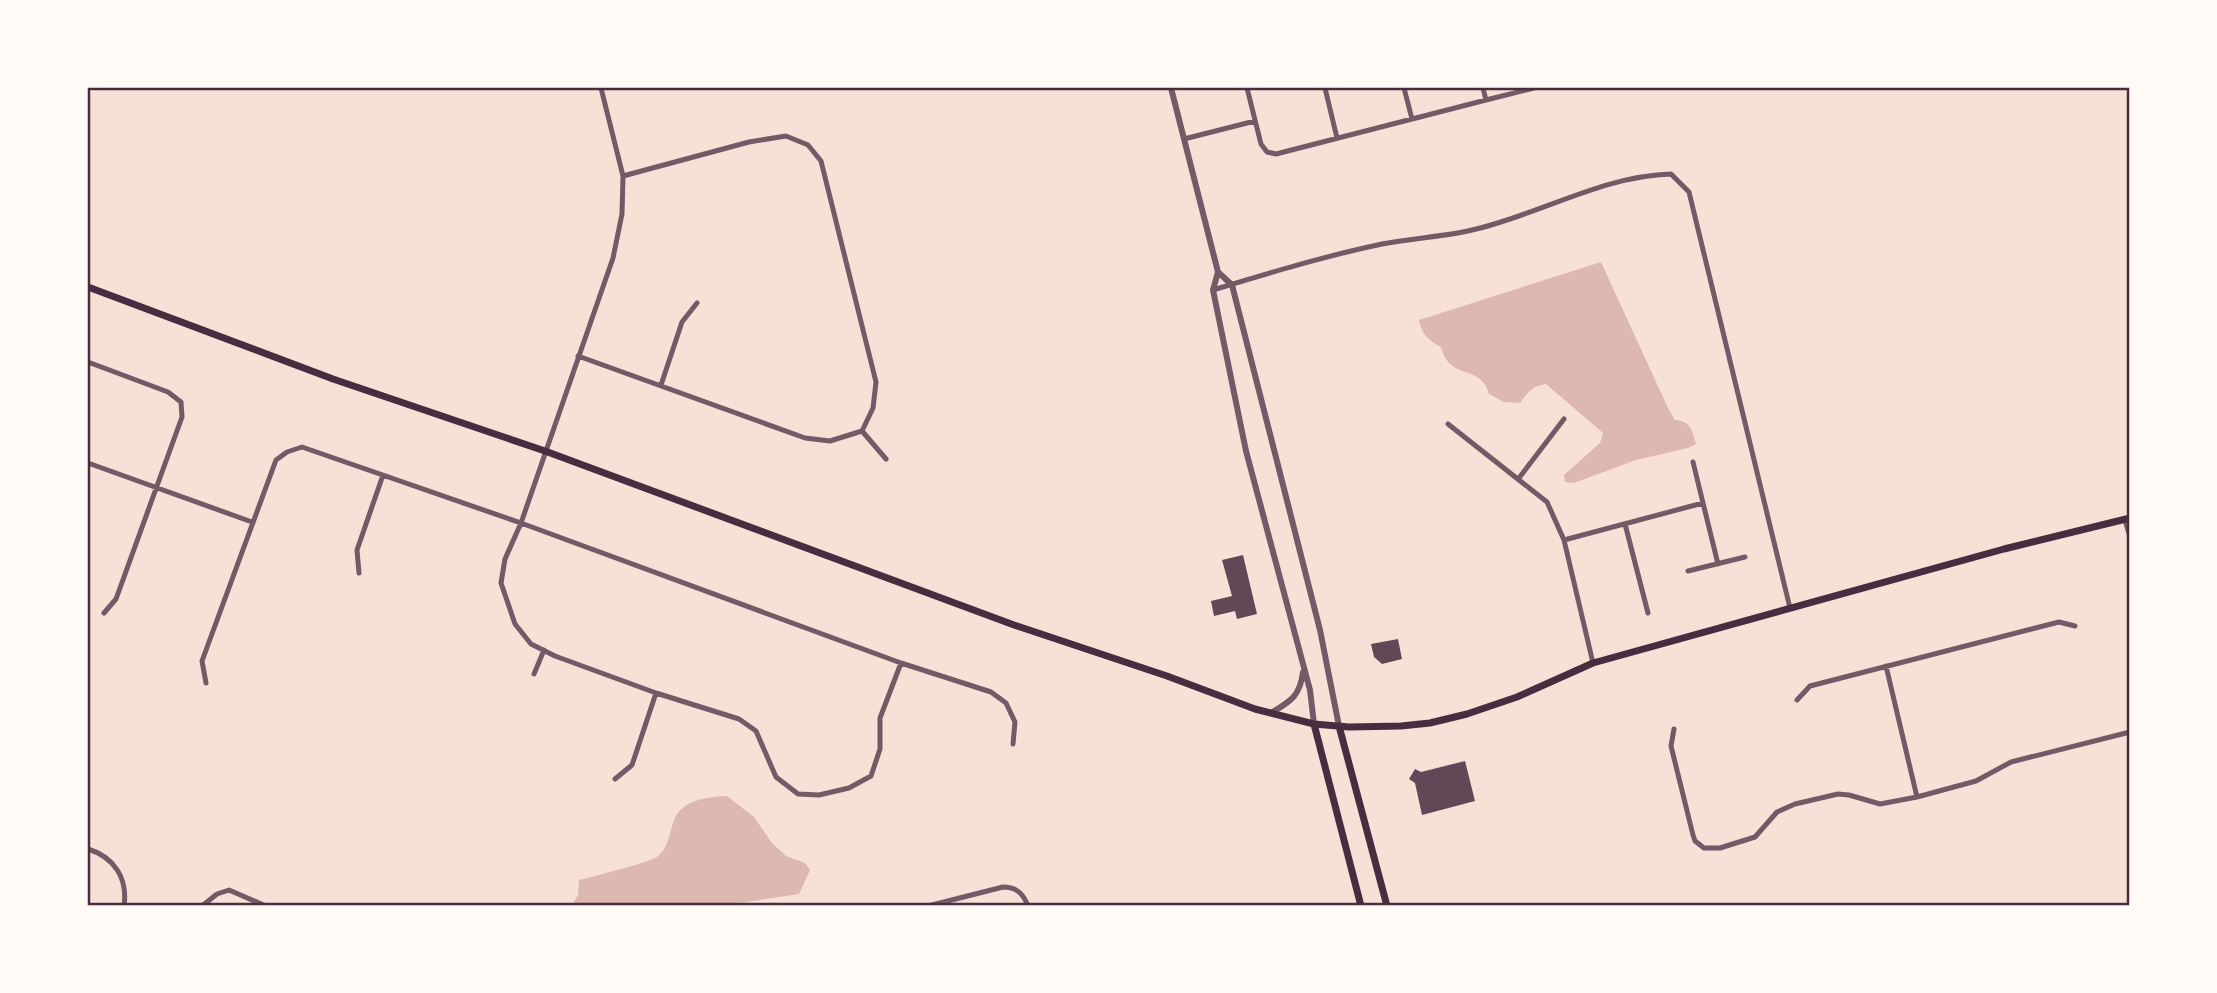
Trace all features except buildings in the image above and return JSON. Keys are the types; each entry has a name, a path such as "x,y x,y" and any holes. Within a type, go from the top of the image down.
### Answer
{"main road":[{"path":"88,286 333,379 545,451 1014,625 1272,713 1314,724 1401,726 1430,723 1467,714 1517,697 1593,663 2004,549 2127,519"},
{"path":"1314,724 1361,905"},
{"path":"1339,726 1387,905"}],"street":[{"path":"601,88 623,176 622,214 613,258 521,523 505,559 501,583 515,624 531,644 544,650 656,693 738,719 756,731 776,777 799,794 819,795 849,788 871,776 880,749 880,719 901,663"},
{"path":"1171,88 1218,272 1213,290 1251,474 1304,666 1314,724"},
{"path":"1247,88 1261,144 1266,152 1276,154 1534,88"},
{"path":"1325,88 1337,138"},
{"path":"1404,88 1412,119"},
{"path":"1483,88 1486,100"},
{"path":"1184,139 1255,121"},
{"path":"578,356 805,438 830,441 862,431 873,408 876,382 821,161 808,145 786,136 749,142 623,176"},
{"path":"1213,290 1319,258 1472,230 1607,185 1651,174 1671,174 1689,192 1790,608"},
{"path":"1218,272 1231,285 1320,629 1339,726"},
{"path":"661,385 682,322 697,303"},
{"path":"88,362 168,392 181,402 182,417 116,599 104,613"},
{"path":"1519,478 1564,419"},
{"path":"1448,424 1547,502 1564,540 1593,663"},
{"path":"862,431 886,459"},
{"path":"206,683 202,661 276,460 287,452 302,447 521,523 901,663 991,692 1006,703 1015,722 1013,744"},
{"path":"1693,462 1718,564"},
{"path":"88,463 252,523"},
{"path":"359,573 357,550 383,475"},
{"path":"1564,540 1703,503"},
{"path":"2127,519 2130,537"},
{"path":"1625,524 1648,613"},
{"path":"1688,571 1745,557"},
{"path":"1797,700 1810,686 2059,622 2075,626"},
{"path":"534,674 544,650"},
{"path":"1272,713 1296,696 1304,666"},
{"path":"1886,666 1917,797"},
{"path":"615,779 632,765 656,693"},
{"path":"1674,729 1671,746 1693,835 1695,841 1704,848 1720,848 1748,841 1761,832 1777,812 1796,804 1838,794 1849,794 1880,804 1917,797 1976,782 2011,762 2130,732"},
{"path":"88,849 109,859 121,874 124,905"},
{"path":"928,905 1009,887 1021,893 1028,905"},
{"path":"202,905 217,894 229,890 266,905"}],"shaded area":[{"path":"1601,262 1668,408 1675,420 1690,427 1696,444 1636,460 1574,483 1565,482 1564,475 1600,443 1603,433 1546,384 1531,390 1520,403 1504,402 1489,394 1479,378 1451,365 1441,347 1424,333 1419,320"},
{"path":"727,796 754,817 772,843 786,856 805,863 810,870 799,894 720,906 572,905 578,895 579,880 657,857 666,846 676,815 681,809 695,801"}]}
